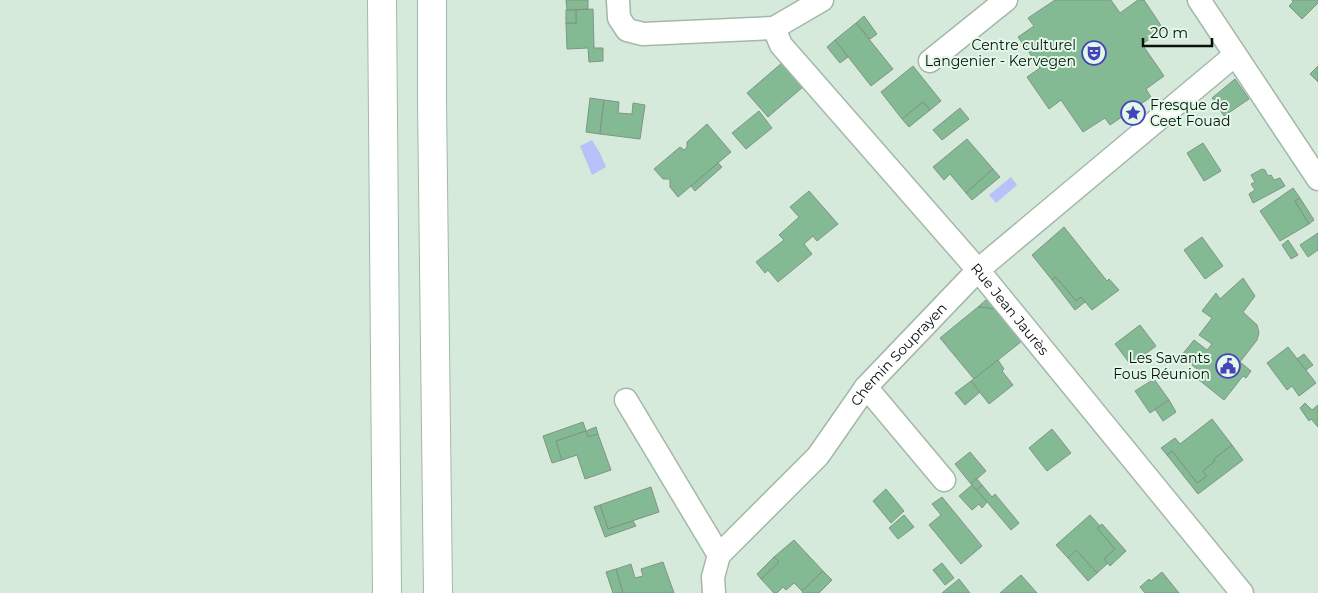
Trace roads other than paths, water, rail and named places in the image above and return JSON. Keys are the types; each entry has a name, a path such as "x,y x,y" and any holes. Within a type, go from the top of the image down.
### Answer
{"highway":[{"path":"382,0 387,593"},
{"path":"432,0 438,593"}],"street":[{"path":"618,0 619,18 627,30 643,34 774,28 822,0"},
{"path":"930,61 1006,0"},
{"path":"1198,0 1318,179"},
{"name":"Rue Jean Jaurès","path":"774,28 781,45 978,270 1242,593"},
{"name":"Chemin Souprayen","path":"719,555 818,456 866,387 978,270 1236,54"},
{"path":"866,387 944,480"},
{"path":"626,400 719,555 713,578 714,593"}],"water":[{"path":"592,140 606,167 592,175 580,146"},
{"path":"1011,177 1017,185 996,203 989,195"}],"place":[{"name":"Centre culturel Langenier - Kervegen","path":"1094,53"},
{"name":"Fresque de Ceet Fouad","path":"1133,113"},
{"name":"Les Savants Fous Réunion","path":"1228,366"}]}
